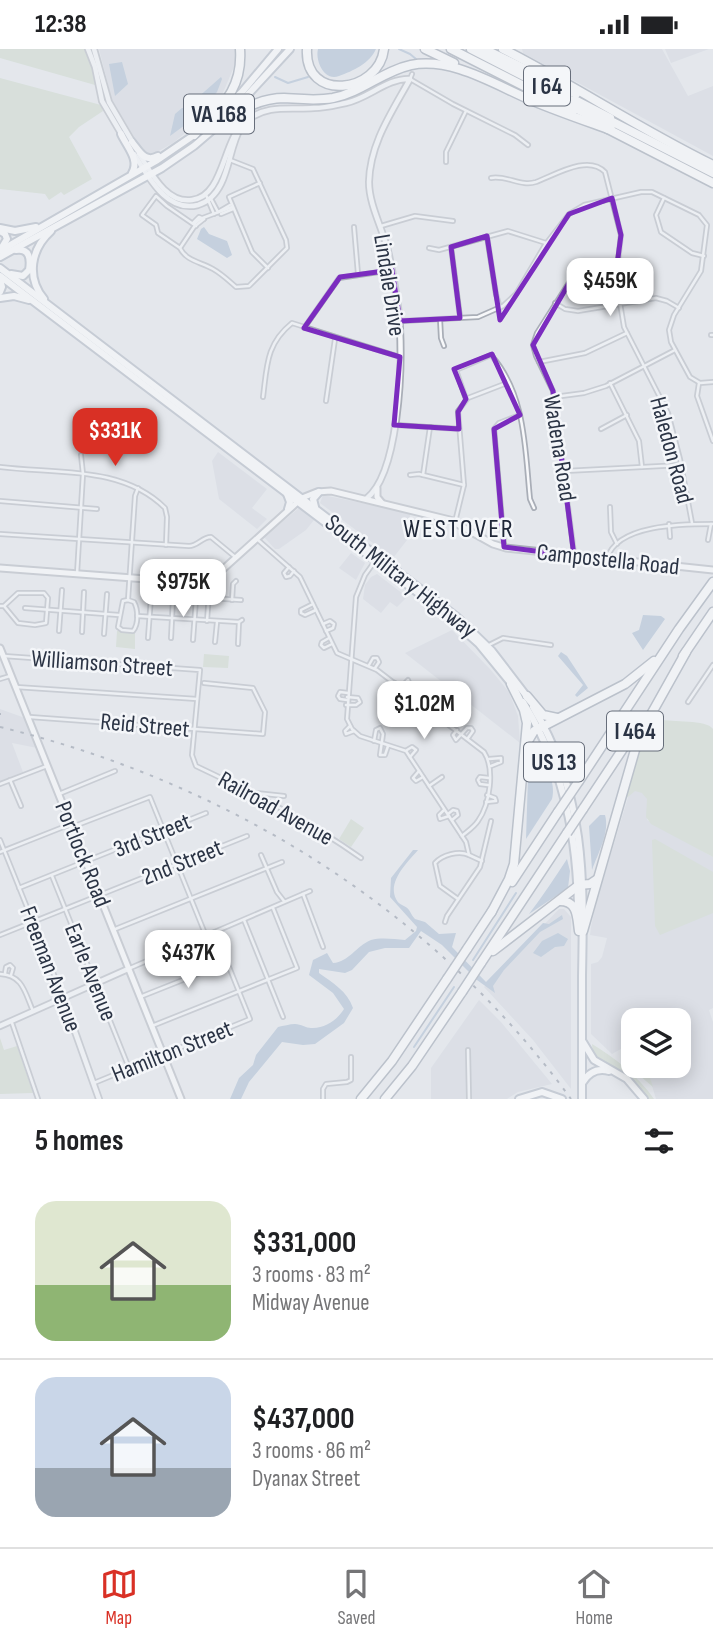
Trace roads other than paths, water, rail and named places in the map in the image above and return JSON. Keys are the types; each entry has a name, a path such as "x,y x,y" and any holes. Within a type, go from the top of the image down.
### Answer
{"highway":[{"path":"194,135 232,93 239,73 240,49"},
{"path":"307,49 309,66 316,77 328,84 339,86 353,84 372,73 381,62 384,49"},
{"path":"425,49 496,85"},
{"name":"I 64","path":"451,49 608,129 713,177"},
{"path":"461,49 713,177"},
{"name":"I 64","path":"473,49 713,177"},
{"path":"484,49 617,113 713,165"},
{"path":"505,49 560,78 617,113"},
{"name":"VA 168","path":"220,123 244,108 263,101 282,98 314,100 342,96 397,69 416,65 444,65 608,129"},
{"name":"I 464","path":"361,1099 392,1061 713,582"},
{"name":"I 464","path":"385,1099 412,1066 462,992 713,612"},
{"path":"527,743 531,733 631,680 645,670 668,646"},
{"path":"581,931 639,736 686,652"},
{"path":"491,913 514,864 527,743 527,716 511,684"},
{"path":"527,696 543,715 560,717"},
{"path":"481,963 500,944 557,902 581,885 592,883 596,879"},
{"path":"557,902 567,901 573,906 581,931"}],"main road":[{"name":"VA 168","path":"1,253 130,176 148,171 242,92 278,49"},
{"path":"220,123 290,49"},
{"path":"148,171 198,137 224,114 242,92"},
{"name":"VA 168","path":"1,253 77,214 194,146 220,123"},
{"path":"121,134 135,161 135,169 130,176"},
{"path":"132,142 143,157 149,159 179,147"},
{"path":"0,230 24,230 77,214"},
{"path":"58,312 38,290 33,268 39,244 61,222"},
{"path":"0,230 7,239 1,253"},
{"path":"0,268 20,277 29,269 30,259 24,251 1,253"},
{"name":"South Military Highway","path":"0,268 300,500 448,609 527,696 541,727 568,806 581,885 580,1098"},
{"path":"0,278 0,292"},
{"name":"South Military Highway","path":"0,278 286,493 316,509 377,558"},
{"path":"0,298 14,296 34,302"},
{"path":"377,488 377,497 382,503"},
{"path":"316,509 313,499 319,492"},
{"name":"Campostella Road","path":"210,577 288,509 300,500 319,492 335,492 455,522 486,541 504,547 713,570"},
{"path":"286,493 288,509"},
{"path":"0,568 197,582 210,577"},
{"name":"South Military Highway","path":"485,647 541,727"},
{"name":"Portlock Road","path":"0,648 181,1099"},
{"name":"South Military Highway","path":"580,1098 581,964"},
{"path":"582,1037 585,1048 594,1060 627,1079 642,1099"},
{"path":"582,1084 590,1073 605,1070 625,1081 642,1099"},
{"path":"519,1099 542,1092 562,1099"}],"street":[{"path":"88,49 102,101 121,134 148,171 165,191 178,199 190,201 208,198"},
{"path":"94,49 109,103 148,171"},
{"path":"505,49 552,72"},
{"path":"208,198 227,159 235,131 246,121 272,108 317,108 350,102 398,78 411,76 466,111 515,135 528,145"},
{"name":"Lindale Drive","path":"366,499 377,488 386,468 394,425 400,357 400,321 392,270 369,188 373,152 411,76"},
{"path":"446,162 446,152 466,111"},
{"path":"194,224 156,196 142,215 156,225 158,233 183,253 215,270 236,287 249,286 285,250 287,244 251,167 227,159"},
{"name":"Haledon Road","path":"491,177 530,183 563,171 595,165 606,173 621,235 616,279 626,333 667,413 681,465 692,523"},
{"path":"260,183 229,197 252,251 268,268"},
{"path":"400,321 478,317 500,308 516,294 547,243 572,211 644,191 664,197 705,220 708,230 699,276 669,330 675,350 689,375 699,383 713,382"},
{"path":"664,197 656,215 661,232 692,253 704,256"},
{"path":"208,198 216,213"},
{"path":"180,248 197,218 223,214 232,207"},
{"path":"381,226 415,216 453,221"},
{"path":"354,227 358,274"},
{"path":"429,248 439,250 513,231 547,243"},
{"path":"487,236 500,308"},
{"path":"451,247 460,319"},
{"name":"Wadena Road","path":"575,556 554,397 534,350 535,337 579,270 617,265"},
{"path":"304,328 339,278 392,270"},
{"path":"555,303 575,311 656,298 679,308"},
{"path":"440,319 440,338 444,346"},
{"path":"262,397 273,344 291,323 400,357"},
{"path":"539,362 585,353 626,333"},
{"path":"326,401 336,338"},
{"path":"554,397 584,393 610,383 675,350"},
{"path":"466,399 456,370 488,355 494,358 508,383 524,428 530,499 534,508"},
{"path":"455,522 464,485 458,411 466,399 508,383"},
{"path":"610,383 639,441 642,467"},
{"path":"699,383 697,396 713,440"},
{"path":"504,547 494,429 499,423 520,415"},
{"path":"601,429 626,415"},
{"path":"394,425 459,429"},
{"path":"423,475 430,427"},
{"path":"77,574 83,474 81,455"},
{"path":"565,471 681,465"},
{"path":"0,467 100,475 138,488 165,508 166,545"},
{"path":"410,475 423,475 464,485"},
{"path":"128,600 135,496 138,488"},
{"path":"0,501 97,509"},
{"path":"610,507 612,533 617,544"},
{"path":"669,524 670,537"},
{"path":"607,559 617,544 650,529 669,524 712,524 708,540"},
{"path":"0,534 193,546 204,538 211,537 235,557"},
{"path":"255,538 300,577 337,653 369,665 401,687 481,748 489,759 486,802 478,820 462,836"},
{"path":"377,558 365,575 356,597 347,719 360,736 406,751 467,844 469,855"},
{"path":"289,567 284,573 286,577 294,571"},
{"path":"207,621 210,577"},
{"path":"232,600 233,584 236,581"},
{"path":"59,631 62,590"},
{"path":"38,592 48,596 46,623 18,623 2,606 18,593 38,592"},
{"path":"82,632 85,592"},
{"path":"104,634 107,594"},
{"path":"148,638 150,597"},
{"path":"209,598 240,600"},
{"path":"171,638 173,599"},
{"path":"193,640 196,599"},
{"path":"128,600 135,604 135,629 122,630 118,627 119,615 123,601 128,600"},
{"path":"313,604 301,610 301,613 305,615 316,610"},
{"path":"25,608 119,615"},
{"path":"137,616 240,622 238,643"},
{"path":"323,625 330,621 334,624 333,628 326,631"},
{"path":"215,642 217,622"},
{"path":"329,638 321,645 324,647 332,644"},
{"path":"485,647 503,638 551,645"},
{"name":"Williamson Street","path":"3,656 200,670 198,699"},
{"path":"369,665 373,658 377,658 379,662 375,669"},
{"path":"688,702 713,665"},
{"path":"0,679 11,676"},
{"path":"395,683 391,693 396,693 409,681 410,685 406,691"},
{"name":"Reid Street","path":"28,718 263,734 265,712 253,688 204,683"},
{"path":"16,687 198,699 195,729"},
{"path":"426,706 422,716 427,716 435,705 440,704 442,707 437,715"},
{"path":"350,726 345,731 346,734 354,731"},
{"path":"374,741 376,730 380,728 383,731 379,754 385,755 388,745"},
{"path":"457,730 453,735 454,739 459,739 467,728 471,728 468,738"},
{"name":"Railroad Avenue","path":"195,729 192,759 196,766 253,793 340,843 360,858"},
{"path":"406,751 412,747 416,750 410,757"},
{"path":"489,759 499,756 502,760 490,766"},
{"path":"0,783 47,766"},
{"path":"59,795 115,771"},
{"path":"419,771 413,778 416,781 424,777"},
{"path":"429,786 442,777"},
{"path":"488,785 478,781 480,777 489,778"},
{"path":"10,780 21,806"},
{"path":"253,793 284,796"},
{"path":"486,802 496,801 495,797 487,796"},
{"path":"2,851 150,797 206,936"},
{"path":"445,810 439,814 439,818 442,820 453,810 457,811 458,815 452,820"},
{"name":"3rd Street","path":"19,888 206,813"},
{"path":"445,922 446,916 478,871 491,821"},
{"name":"2nd Street","path":"0,935 247,836"},
{"name":"Freeman Avenue","path":"0,840 2,851 63,997 99,1099"},
{"path":"458,899 440,886 435,863 441,858 460,852 482,860"},
{"path":"261,855 265,869 285,902"},
{"path":"113,930 282,862"},
{"name":"Earle Avenue","path":"52,876 129,1068"},
{"path":"0,1026 310,891"},
{"path":"303,894 323,947"},
{"path":"152,1026 297,968 273,908"},
{"path":"244,920 283,1017"},
{"path":"215,932 239,991"},
{"path":"140,997 228,962"},
{"path":"11,975 13,968 10,965 2,974 11,975 22,983 33,1011"},
{"name":"Hamilton Street","path":"94,1083 250,1019 239,991"},
{"path":"11,1021 38,1099"},
{"path":"468,1050 468,1099"},
{"path":"323,1099 326,1084 351,1080 351,1057"}],"water":[{"path":"318,49 376,49 360,66 334,77 322,69"},
{"path":"122,62 128,84 115,96 109,64"},
{"path":"221,77 217,92 204,107 199,106 196,99"},
{"path":"182,108 189,112 185,125 170,136 175,114"},
{"path":"204,227 209,234 227,241 232,255 227,258 197,239"},
{"path":"643,615 661,616 665,619 643,650 632,633 639,630"},
{"path":"561,652 567,656 588,688 577,697 575,695 583,685 558,656"},
{"path":"537,765 549,774 553,794 526,839 528,777 531,768"},
{"path":"600,815 605,815 606,828 592,870 589,826"},
{"path":"413,850 418,850 396,879 396,899 408,908 415,919 425,922 439,934 456,933 452,947 486,982 543,923 549,924 562,915 563,919 540,932 504,970 493,986 495,993 477,980 442,945 421,931 409,948 385,948 369,952 352,970 345,973 319,969 319,973 347,997 353,1008 344,1023 315,1044 282,1042 249,1082 241,1099 230,1099 239,1078 253,1065 256,1055 278,1027 295,1024 309,1028 321,1027 335,1020 344,1009 333,993 309,975 313,960 327,953 333,963 339,962 371,940 405,940 416,931 417,927 390,897 391,878"},
{"path":"567,859 570,871 568,888 529,914 544,893"},
{"path":"558,933 568,939 564,946 555,947 541,957 533,953 542,941"}],"waterway":[{"path":"399,49 416,59"},
{"path":"275,77 288,83 308,77"},
{"path":"473,960 516,893"},
{"path":"414,1047 454,987"}],"railway":[{"path":"0,727 84,751 166,782 244,819 319,862 390,912 455,968 516,1031 571,1099"}],"district":[{"name":"WESTOVER","path":"459,528"}]}
